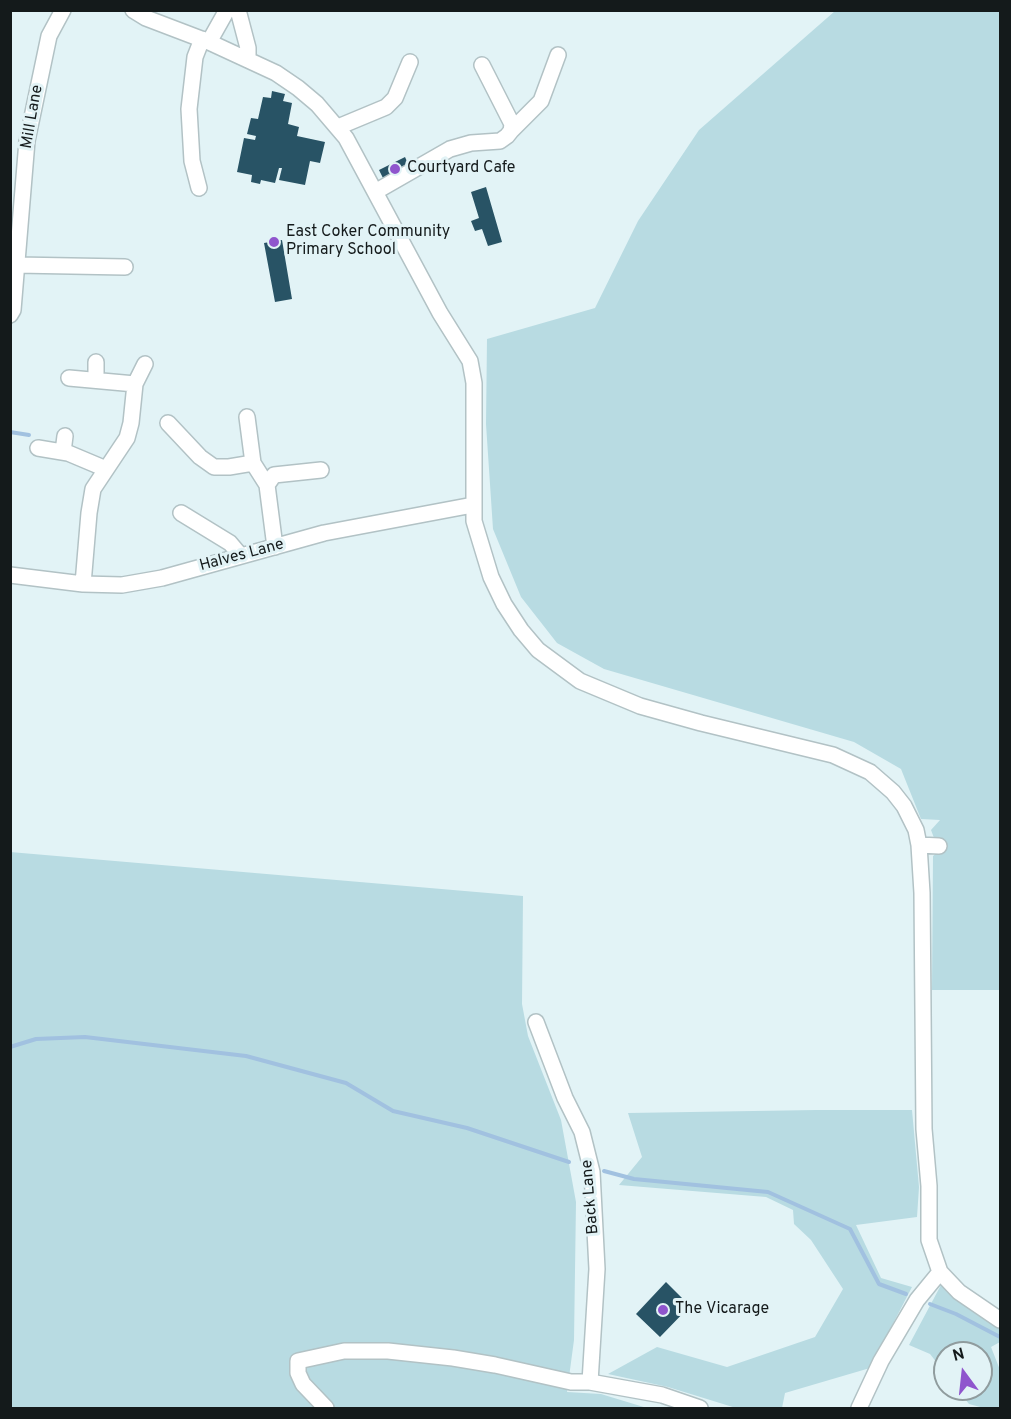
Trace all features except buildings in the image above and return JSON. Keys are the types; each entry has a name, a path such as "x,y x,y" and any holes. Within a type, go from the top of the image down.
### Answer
{"street":[{"name":"Mill Lane","path":"10,315 13,310 17,264 16,203 42,62 49,36 63,10"},
{"path":"133,10 146,18 205,41 276,73 317,104 346,138 440,313 470,361 474,383 472,504 474,521 491,577 504,604 520,630 532,644 579,681 640,706 833,755 854,764 870,772 893,792 904,806 916,830 922,894 924,1129 929,1186 929,1240 940,1272 959,1292 1000,1320"},
{"path":"199,188 192,161 189,109 195,57 227,10"},
{"path":"238,10 248,48 248,60"},
{"path":"375,192 450,149 471,143 500,141 541,101 558,54"},
{"path":"338,127 386,107 395,98 410,62"},
{"path":"482,65 512,124 511,131"},
{"path":"17,264 126,268"},
{"path":"96,362 96,379"},
{"path":"83,584 93,489 127,438 135,384 145,364"},
{"path":"69,378 135,384"},
{"path":"247,417 253,463 267,485 274,547"},
{"path":"168,423 200,457 214,467 253,463"},
{"path":"63,452 65,436"},
{"path":"38,448 63,452 89,460 106,469"},
{"path":"267,485 274,475 321,470"},
{"name":"Halves Lane","path":"10,575 83,584 122,585 162,578 324,533 472,504"},
{"path":"181,513 230,543 241,556"},
{"path":"919,845 939,846"},
{"name":"Back Lane","path":"536,1022 565,1098 582,1132 592,1172 597,1269 590,1382"},
{"path":"860,1408 881,1361 899,1330 917,1300 940,1272"},
{"path":"326,1408 303,1384 298,1373 298,1361 344,1351 418,1353 495,1365 571,1382 590,1382 662,1395 700,1408"}],"shaded area":[{"path":"835,11 1000,11 1000,990 932,990 933,856 939,851 931,830 940,820 921,819 901,769 854,742 604,669 557,643 521,597 493,529 486,424 487,339 595,308 638,221 699,130"},
{"path":"10,852 523,896 522,1004 528,1036 561,1120 576,1202 574,1340 567,1392 601,1394 647,1408 11,1408"},
{"path":"912,1110 919,1187 917,1217 856,1225 881,1278 912,1287 870,1368 785,1393 782,1408 736,1408 668,1387 608,1374 657,1347 727,1367 815,1337 843,1289 811,1240 794,1224 793,1210 766,1197 619,1185 642,1157 628,1113"},
{"path":"941,1285 967,1307 1000,1326 1000,1342 993,1346 993,1341 933,1341 933,1358 930,1354 909,1345"},
{"path":"993,1352 1000,1370 1000,1408 984,1408 969,1404 967,1401 993,1401"}],"waterway":[{"path":"10,432 29,435"},
{"path":"10,1047 36,1039 85,1037 246,1056 346,1083 393,1111 467,1128 569,1162"},
{"path":"604,1171 634,1179 768,1192 850,1229 879,1284 906,1294"},
{"path":"930,1304 956,1314 1000,1337"}],"place":[{"name":"Courtyard Cafe","path":"395,169"},
{"name":"East Coker Community Primary School","path":"274,242"},
{"name":"The Vicarage","path":"663,1310"}]}
